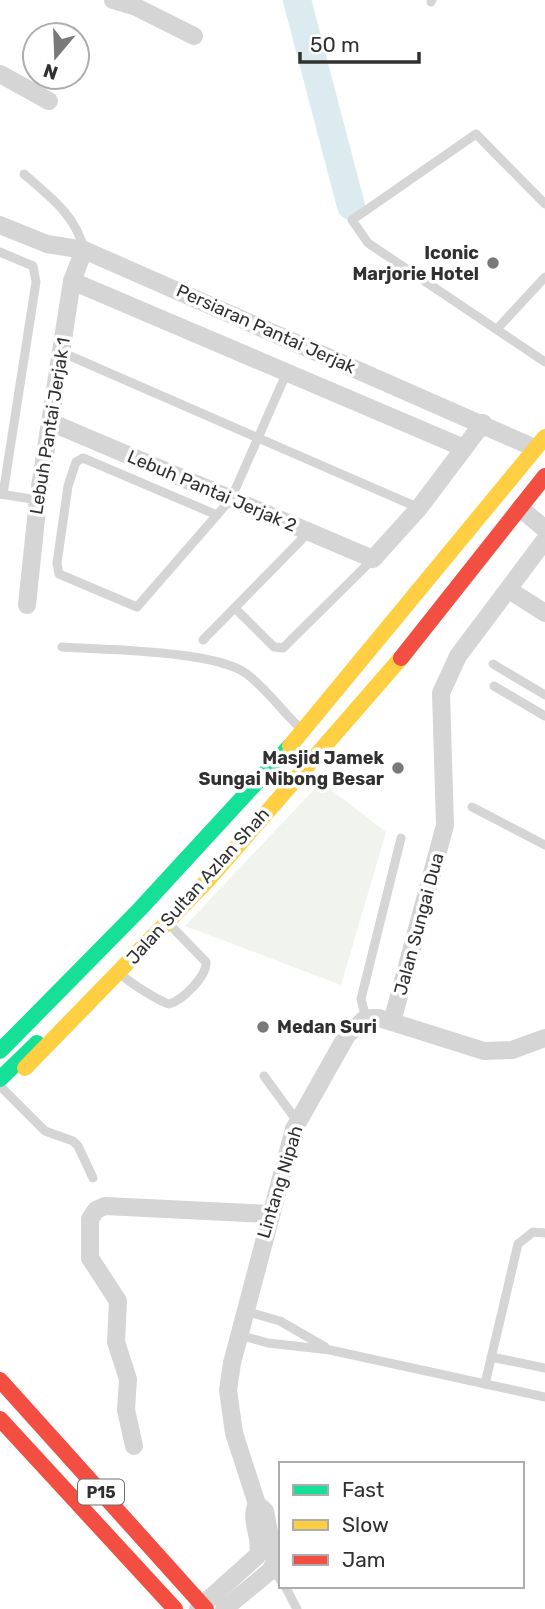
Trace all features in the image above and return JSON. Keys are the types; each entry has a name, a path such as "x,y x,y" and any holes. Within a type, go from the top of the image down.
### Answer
{"main road":[{"name":"Jalan Sultan Azlan Shah","path":"0,1032 157,880 296,724 545,426"},
{"name":"Jalan Sultan Azlan Shah","path":"0,1051 135,915 268,771 545,437"},
{"name":"Jalan Sultan Azlan Shah","path":"1,1086 279,790 545,467"},
{"name":"Jalan Sultan Azlan Shah","path":"1,1086 119,974 168,922 379,684 545,476"},
{"name":"P15","path":"0,1380 202,1608"},
{"name":"P15","path":"0,1419 175,1609"}],"street":[{"path":"113,0 194,36"},
{"path":"0,74 49,101"},
{"name":"Persiaran Pantai Jerjak","path":"0,225 47,244 84,250 528,445"},
{"name":"Lebuh Pantai Jerjak 1","path":"27,605 38,500 72,281 84,250"},
{"path":"72,281 464,448"},
{"name":"Lebuh Pantai Jerjak 2","path":"50,422 373,559"},
{"path":"373,559 419,508 483,423"},
{"path":"520,508 545,529"},
{"name":"Jalan Sungai Dua","path":"392,1022 446,825 441,693 458,656 545,540"},
{"path":"509,590 545,613"},
{"path":"366,1018 392,1022 484,1051 512,1050 545,1038"},
{"name":"Lintang Nipah","path":"225,1609 276,1574 275,1552 265,1511 257,1504 237,1449 229,1406 231,1372 239,1335 269,1214 297,1121 347,1035 366,1018"},
{"path":"134,1446 126,1410 128,1379 116,1342 118,1301 90,1258 90,1219 96,1210 105,1206 269,1214"},
{"name":"Lintang Nipah","path":"202,1608 257,1556 260,1550 252,1514 257,1504"}],"lane":[{"path":"544,359 368,243 352,220 476,134 545,204"},
{"path":"24,174 68,213 80,234 84,250"},
{"path":"0,252 33,266 36,282 2,494 38,500"},
{"path":"497,329 545,277"},
{"path":"61,352 419,508"},
{"path":"217,515 83,458 76,462 68,486 57,563 59,575 137,607 231,499 287,372"},
{"path":"204,640 309,532"},
{"path":"235,608 274,646 283,648 373,559"},
{"path":"62,647 203,659 227,665 246,673 296,724"},
{"path":"493,664 545,695"},
{"path":"494,686 545,716"},
{"path":"472,807 545,845"},
{"path":"366,1018 361,999 401,838"},
{"path":"119,974 135,987 153,993 169,1004 177,1001 203,975 206,962 168,922"},
{"path":"264,1076 297,1121"},
{"path":"1,1086 44,1131 73,1141 93,1178"},
{"path":"485,1384 519,1244 533,1232 545,1233"},
{"path":"245,1311 280,1321 330,1350"},
{"path":"239,1335 268,1343 330,1350 545,1397"},
{"path":"491,1357 545,1368"},
{"path":"286,1588 298,1609"}],"shaded area":[{"path":"321,782 386,832 341,985 185,926"}],"waterway":[{"path":"297,0 351,206"}],"traffic: fast":[{"path":"0,1051 140,909 290,746"},
{"path":"0,1079 37,1043"}],"traffic: slow":[{"path":"290,746 545,437"},
{"path":"25,1068 208,880 401,658"}],"traffic: jam":[{"path":"401,658 545,476"},
{"path":"0,1380 206,1609"},
{"path":"0,1419 175,1609"}],"place":[{"name":"Iconic Marjorie Hotel","path":"493,263"},
{"name":"Masjid Jamek Sungai Nibong Besar","path":"398,768"},
{"name":"Medan Suri","path":"263,1027"}]}
